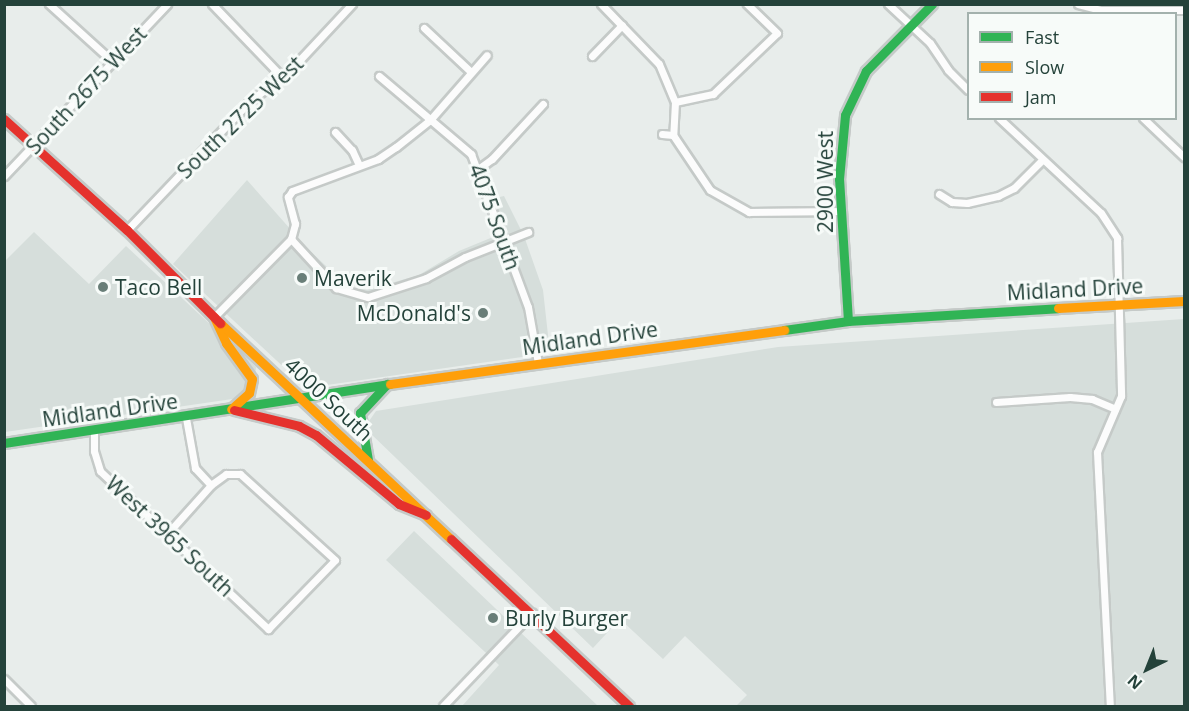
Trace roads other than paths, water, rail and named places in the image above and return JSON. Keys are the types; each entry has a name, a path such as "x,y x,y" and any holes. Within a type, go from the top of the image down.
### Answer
{"main road":[{"name":"2900 West","path":"848,321 840,211 840,156 844,116 867,71 932,4"},
{"name":"4000 South","path":"4,118 127,230 214,317 629,706"},
{"name":"Midland Drive","path":"4,443 186,418 300,396 848,321 1185,301"},
{"path":"214,317 226,343 252,379 249,393 231,409"},
{"path":"368,460 360,413 372,396 387,384"},
{"path":"231,409 299,426 316,435 399,504 426,515"}],"street":[{"path":"50,4 112,62"},
{"name":"South 2675 West","path":"4,176 167,4"},
{"path":"212,4 281,76"},
{"name":"South 2725 West","path":"127,230 248,103 281,76 352,4"},
{"path":"601,4 659,64 675,102 673,135 685,158 710,190 749,213 840,211"},
{"path":"675,102 713,94 777,33 747,4"},
{"path":"888,4 930,43 948,70 967,88"},
{"path":"1078,4 1100,12 1182,8"},
{"path":"592,56 622,25"},
{"path":"424,28 471,72"},
{"path":"214,317 291,239 295,224 288,197 292,191 378,159 430,120 487,55"},
{"name":"4075 South","path":"379,76 430,120 463,143 478,169 528,307 538,363"},
{"path":"478,169 492,159 543,104"},
{"path":"1001,120 1101,213 1117,238 1121,304 1121,396 1097,452 1110,706"},
{"path":"1145,120 1185,157"},
{"path":"335,132 352,150 359,165"},
{"path":"662,134 673,135"},
{"path":"939,194 952,202 967,203 998,196 1014,188 1042,160"},
{"path":"291,239 336,288 368,297 426,278 528,232"},
{"path":"996,402 1070,397 1092,399 1115,409"},
{"path":"167,534 211,484 195,468 186,418"},
{"name":"West 3965 South","path":"94,431 94,451 100,471 268,629 335,560 247,477 234,473 211,484"},
{"path":"443,706 532,614"},
{"path":"4,679 31,706"}],"place":[{"name":"Maverik","path":"302,278"},
{"name":"Taco Bell","path":"103,287"},
{"name":"McDonald's","path":"483,313"},
{"name":"Burly Burger","path":"493,618"}]}
